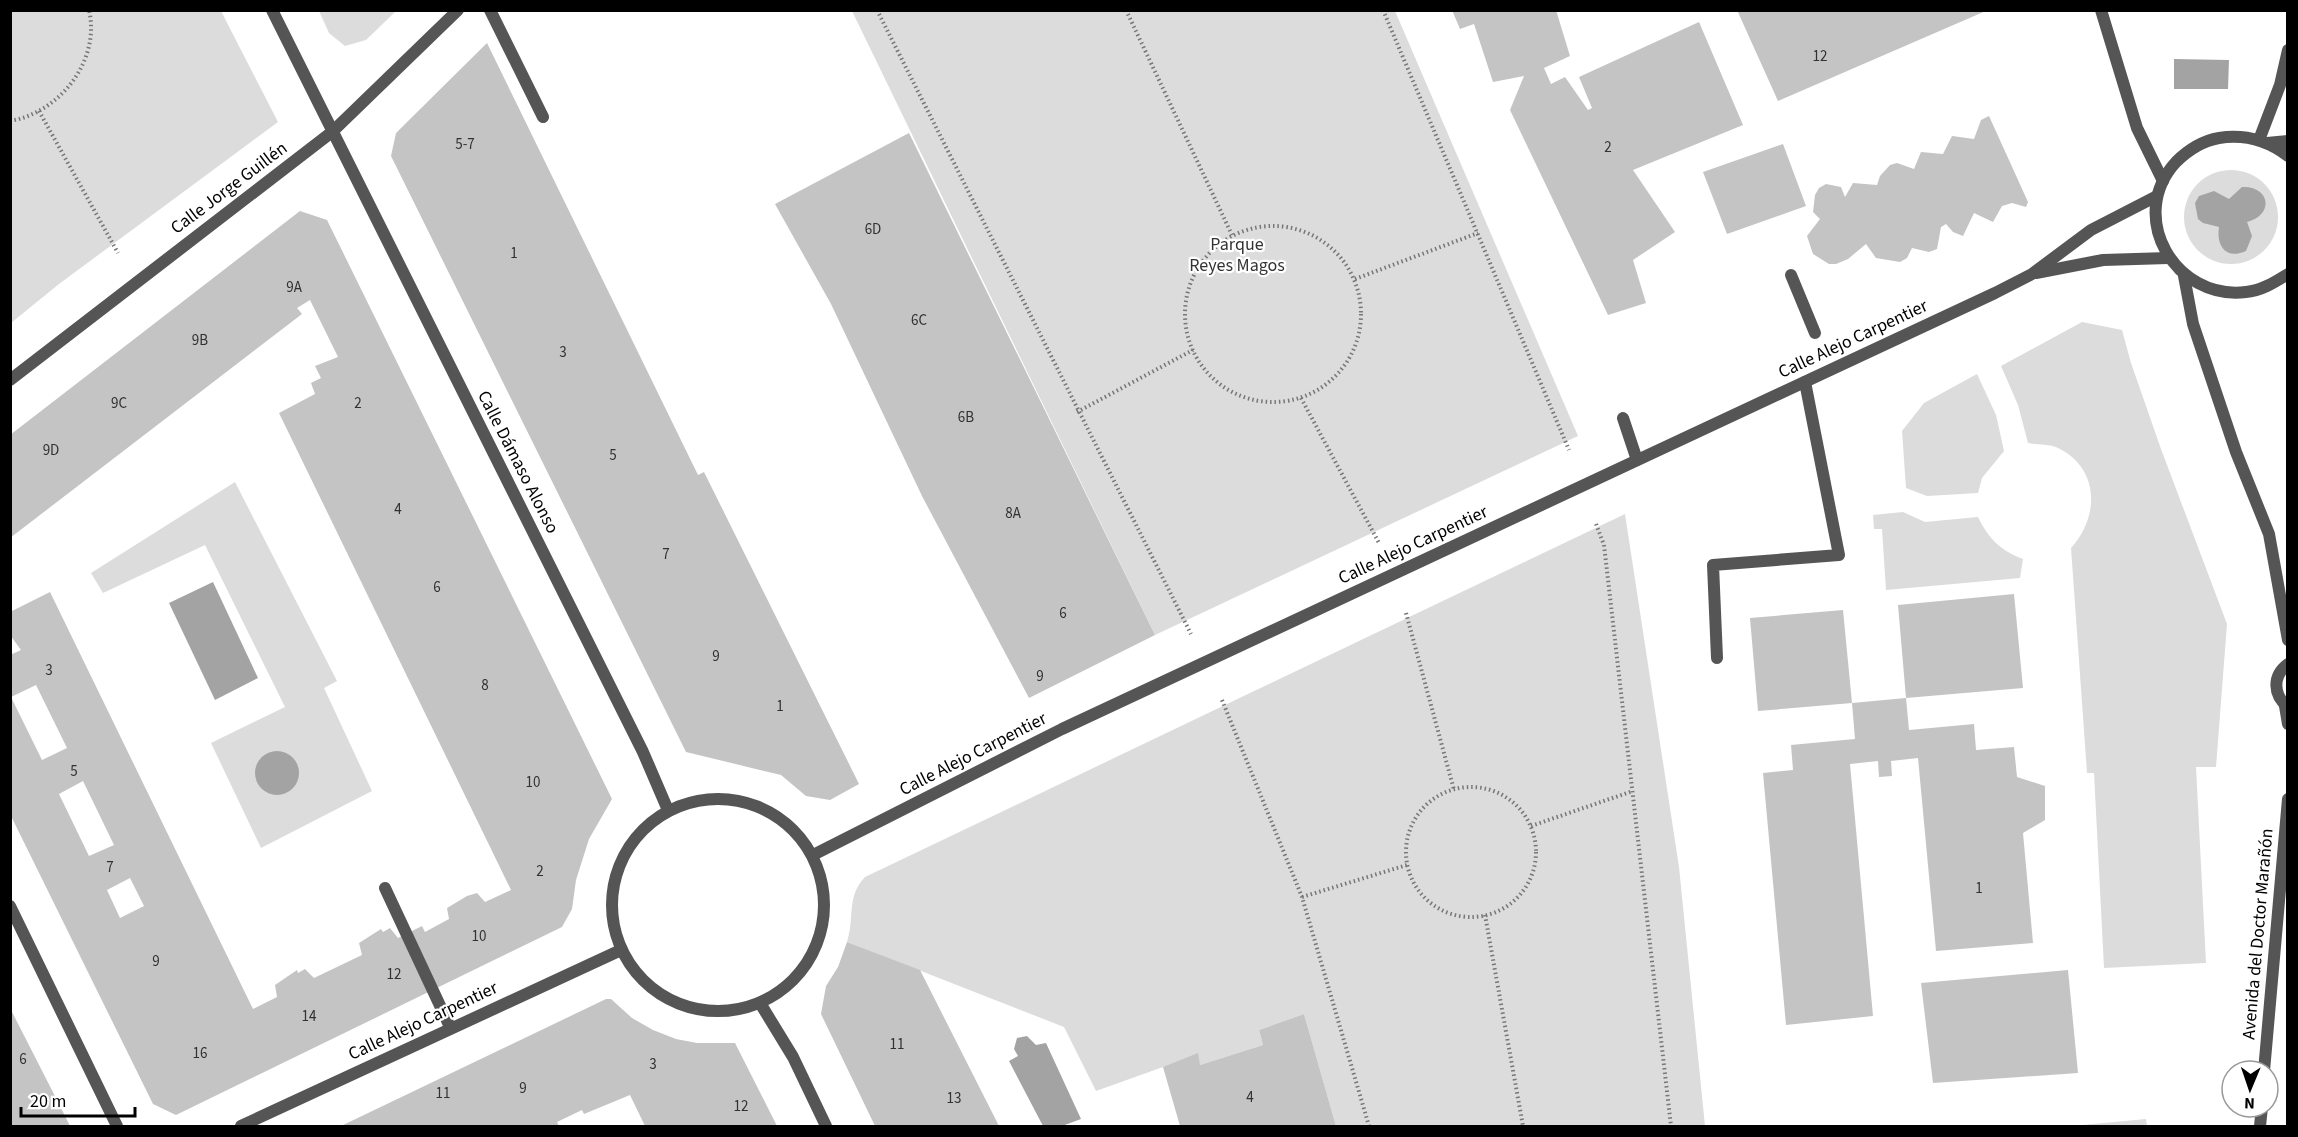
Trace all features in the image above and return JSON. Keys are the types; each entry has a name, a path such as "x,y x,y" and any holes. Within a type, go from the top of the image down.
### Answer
{"street":[{"name":"Calle Dámaso Alonso","path":"272,10 638,742 668,810"},
{"name":"Calle Jorge Guillén","path":"10,380 332,132 458,10"},
{"path":"490,10 543,117"},
{"path":"2101,10 2137,128 2163,181"},
{"path":"2263,141 2288,50"},
{"path":"2288,141 2263,141 2233,136 2208,140 2185,153 2168,172 2157,196 2155,216 2158,236 2168,258 2184,276 2214,290 2247,292 2269,285 2288,274"},
{"path":"2263,141 2288,156"},
{"name":"Calle Alejo Carpentier","path":"813,855 1062,729 2032,274 2091,230 2157,196"},
{"name":"Calle Alejo Carpentier","path":"2032,274 2103,260 2168,258"},
{"path":"1791,275 1815,333"},
{"path":"2184,276 2193,324 2236,452 2269,534 2288,640"},
{"path":"1717,657 1713,565 1839,555 1805,382"},
{"path":"1623,418 1637,460"},
{"path":"2288,664 2279,673 2276,682 2279,699 2287,706 2288,724"},
{"path":"708,798 750,803 786,823 813,855 825,897 819,940 796,978 760,1003 720,1011 680,1004 645,983 621,950 611,911 616,870 636,835 668,810 708,798"},
{"name":"Avenida del Doctor Marañón","path":"2265,1059 2288,800"},
{"path":"385,888 450,1027"},
{"path":"10,906 117,1126"},
{"name":"Calle Alejo Carpentier","path":"241,1126 450,1027 621,950"},
{"path":"760,1003 793,1058 826,1126"}],"path":[{"path":"10,121 26,118 54,103 76,79 88,50 89,10"},
{"path":"877,10 1077,412 1191,634"},
{"path":"1126,10 1232,235"},
{"path":"1383,10 1569,450"},
{"path":"39,111 118,253"},
{"path":"1259,226 1289,227 1316,237 1339,255 1355,279 1361,308 1359,337 1346,364 1326,384 1300,398 1272,403 1243,398 1217,383 1197,362 1186,334 1184,305 1192,277 1208,252 1232,235 1259,226"},
{"path":"1355,279 1478,233"},
{"path":"1077,412 1192,350"},
{"path":"1300,398 1379,543"},
{"path":"1596,524 1604,545 1671,1126"},
{"path":"1406,613 1454,790"},
{"path":"1222,700 1302,897 1369,1126"},
{"path":"1481,788 1502,795 1519,808 1531,826 1536,847 1535,868 1526,887 1513,902 1495,913 1474,917 1452,915 1433,905 1418,890 1407,865 1406,849 1411,828 1422,809 1439,795 1454,790 1481,788"},
{"path":"1531,826 1633,791"},
{"path":"1302,897 1407,865"},
{"path":"1485,915 1523,1126"}],"green space":[{"path":"10,11 221,11 278,122 59,284 11,323"},
{"path":"319,11 396,11 366,40 345,46 329,33"},
{"name":"Parque Reyes Magos","path":"852,11 1395,11 1578,436 1155,635"},
{"path":"2231,170 2249,174 2264,184 2274,199 2278,217 2274,235 2264,250 2249,260 2231,264 2213,260 2198,250 2188,235 2184,217 2188,199 2198,184 2213,174"},
{"path":"2082,322 2122,330 2161,449 2227,624 2216,767 2196,767 2206,963 2104,968 2094,773 2087,773 2071,548 2087,522 2091,507 2091,493 2088,479 2081,467 2070,456 2056,447 2028,443 2018,405 2001,366"},
{"path":"1977,374 1996,415 2004,451 1982,478 1978,493 1927,496 1906,488 1902,431 1924,403"},
{"path":"235,482 337,681 324,688 372,791 261,848 211,743 285,707 205,545 103,593 91,573"},
{"path":"1903,512 1925,522 1978,517 1996,543 2023,559 2020,578 1886,590 1882,529 1874,529 1873,515"},
{"path":"1625,514 1679,867 1705,1126 1336,1126 1304,1014 1259,1030 1263,1045 1200,1065 1163,1067 1096,1091 1064,1027 847,942 855,892 865,877"},
{"path":"2146,1119 2147,1126 2072,1126"}],"shaded area":[{"path":"2174,59 2229,60 2228,89 2174,89"},
{"path":"2242,187 2259,191 2266,202 2262,213 2247,222 2252,236 2246,251 2233,254 2224,250 2221,245 2219,227 2203,223 2198,219 2195,203 2199,196 2214,191 2229,199"},
{"path":"213,582 258,678 215,700 169,603"},
{"path":"277,751 286,752 293,757 298,764 298,782 293,789 286,794 277,795 268,794 261,789 256,782 255,773 256,764 261,757 268,752"},
{"path":"1027,1036 1036,1045 1046,1043 1081,1119 1062,1126 1043,1126 1009,1061 1018,1056 1014,1049 1017,1038"}],"building":[{"path":"1452,10 1556,10 1570,56 1544,68 1551,84 1565,77 1588,110 1592,108 1579,77 1699,22 1743,125 1633,170 1675,232 1633,260 1646,303 1608,315 1510,110 1524,76 1493,82 1474,24 1460,29"},
{"path":"1737,10 1988,10 1778,101"},
{"path":"487,43 698,475 704,472 859,784 830,800 806,796 781,775 686,752 391,156 396,133"},
{"path":"1989,116 2028,202 2026,207 2012,203 2002,206 1993,222 1974,213 1963,236 1953,232 1946,224 1941,227 1937,249 1929,252 1912,248 1907,258 1900,262 1876,258 1866,244 1848,259 1836,264 1829,264 1813,254 1807,236 1820,219 1813,212 1815,195 1819,188 1826,184 1841,187 1845,197 1853,183 1877,185 1880,176 1890,165 1897,163 1914,169 1921,152 1943,154 1952,136 1974,139 1981,120"},
{"path":"909,133 1155,635 1029,698 922,496 831,304 775,204"},
{"path":"1783,144 1806,206 1727,234 1703,172"},
{"path":"300,211 327,220 612,799 589,839 576,880 572,909 562,927 176,1115 153,1104 10,814 10,655 21,650 10,635 10,612 50,592 253,1009 277,997 275,985 297,970 298,973 305,969 314,978 362,955 359,943 381,929 383,932 390,928 398,938 422,926 425,932 449,919 447,908 467,896 477,893 485,902 511,890 279,413 315,394 311,383 321,378 315,366 338,357 310,300 297,308 302,314 10,538 10,435","holes":["36,685 67,748 42,760 11,697","83,781 114,845 89,856 59,794","130,878 144,906 120,918 107,890"]},
{"path":"2014,594 2023,688 1906,698 1898,605"},
{"path":"1843,610 1852,703 1758,711 1750,618"},
{"path":"1906,698 1909,730 1974,724 1976,750 2014,747 2017,777 2045,786 2045,820 2023,833 2033,943 1936,951 1918,758 1891,761 1892,776 1879,777 1878,761 1850,764 1873,1016 1786,1025 1763,773 1793,770 1791,745 1855,739 1852,703"},
{"path":"847,942 920,970 999,1126 875,1126 821,1014 826,986 838,967"},
{"path":"2068,970 2078,1073 1933,1083 1921,983"},
{"path":"606,999 611,999 632,1018 653,1030 676,1039 697,1043 735,1043 777,1126 645,1126 630,1095 584,1114 582,1110 557,1122 559,1126 341,1126"},
{"path":"10,1008 59,1104 70,1126 10,1126"},
{"path":"1304,1014 1336,1126 1180,1126 1163,1067 1198,1053 1200,1065 1263,1045 1259,1030"}]}
